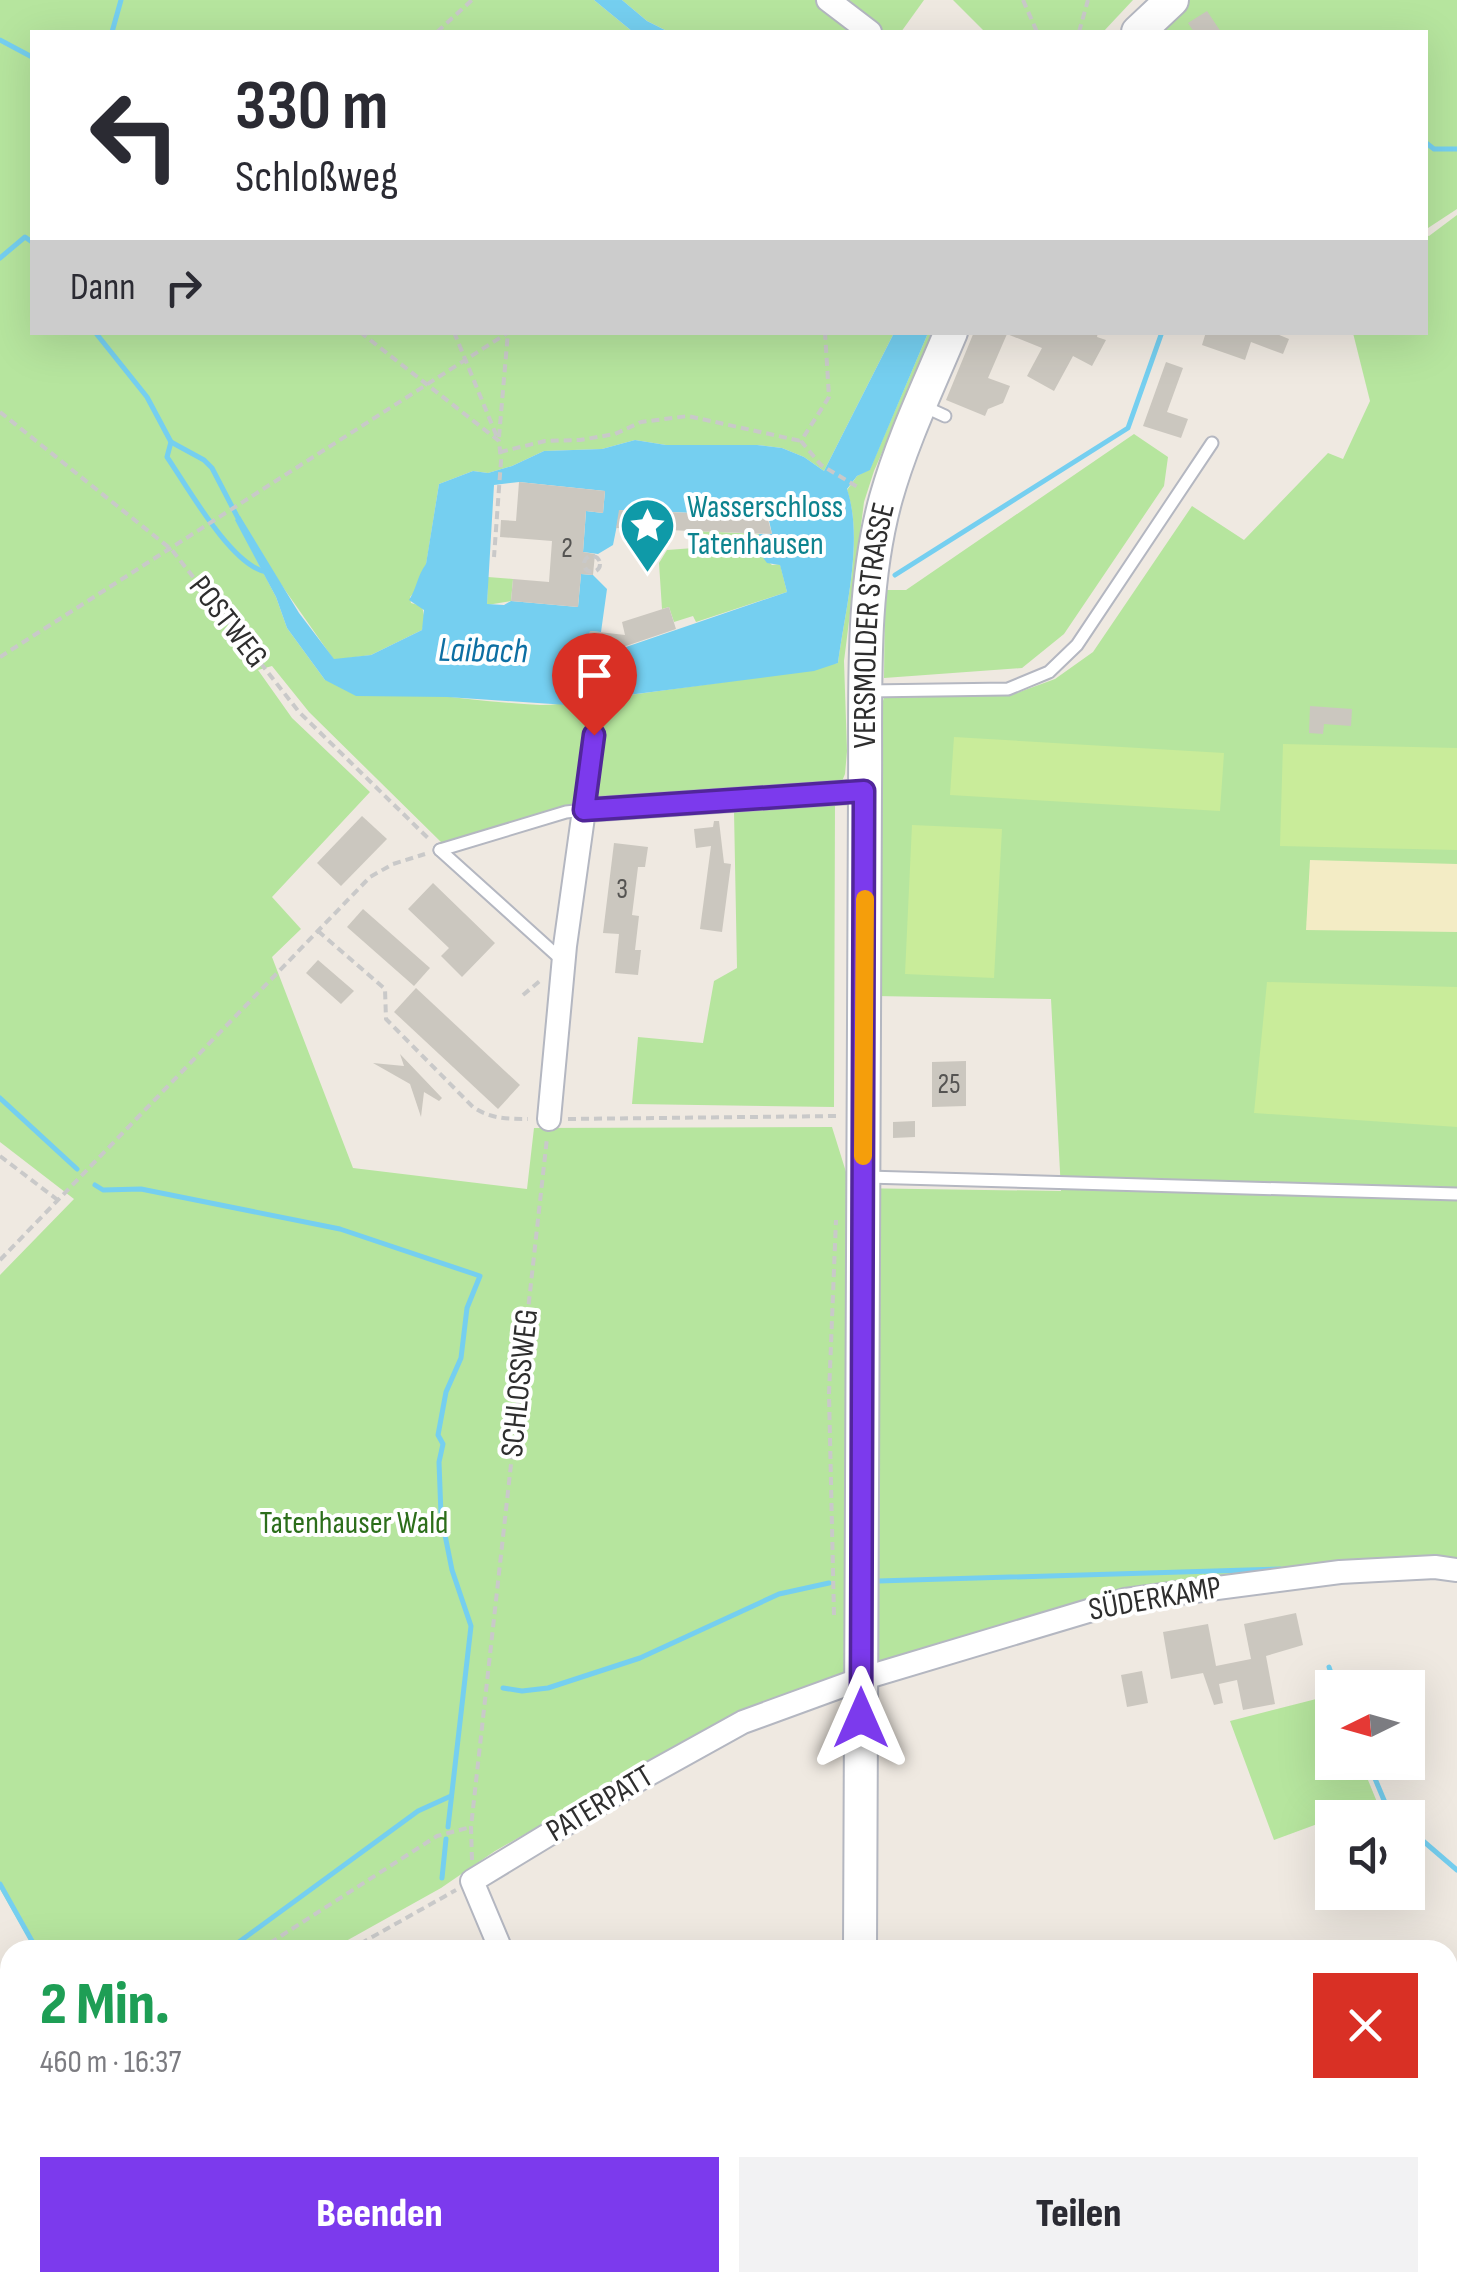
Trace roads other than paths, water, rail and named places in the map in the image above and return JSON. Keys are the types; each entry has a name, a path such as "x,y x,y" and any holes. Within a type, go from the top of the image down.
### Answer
{"main road":[{"path":"1140,30 1172,0"},
{"name":"VERSMOLDER STRASSE","path":"860,1940 866,691 874,554 886,500 933,410 950,335"}],"street":[{"path":"828,0 867,30"},
{"path":"550,1119 564,961 584,810 864,791"},
{"name":"SÜDERKAMP","path":"861,1680 1125,1600 1340,1572 1435,1567 1457,1570"},
{"name":"PATERPATT","path":"497,1940 472,1881 743,1722 861,1680"}],"lane":[{"path":"866,691 1008,689 1048,672 1077,645 1212,443"},
{"path":"564,961 440,850 584,810 598,697"},
{"path":"862,1176 1457,1194"}],"water":[{"path":"594,0 622,0 665,30 631,30"},
{"path":"893,335 927,335 870,470 857,476 847,489 854,530 853,552 838,663 814,671 605,698 611,661 621,662 623,648 787,592 780,565 767,563 759,552 759,534 772,534 768,516 620,510 613,545 598,554 583,552 586,511 603,513 605,491 519,482 494,485 487,604 504,605 511,601 578,607 581,574 593,575 607,589 601,632 590,631 587,657 597,659 591,696 567,705 356,696 325,680 287,628 276,597 235,520 240,516 299,613 334,659 371,655 422,630 424,610 409,600 426,564 439,484 473,471 488,473 512,466 544,451 602,449 635,440 666,445 782,448 824,471"}],"waterway":[{"path":"113,30 121,0"},
{"path":"0,40 30,56"},
{"name":"Laibach","path":"1428,144 1434,149 1457,149"},
{"name":"Laibach","path":"0,258 25,237 30,241"},
{"name":"Laibach","path":"97,335 147,397 171,442 212,468 239,520"},
{"name":"Laibach","path":"895,575 1128,428 1161,335"},
{"name":"Laibach","path":"171,442 167,457 211,524 239,556 267,572"},
{"name":"Laibach","path":"590,677 614,678"},
{"path":"0,1098 77,1169"},
{"path":"95,1185 103,1190 141,1189 340,1229 480,1276 467,1308 461,1358 446,1392 438,1435 443,1444 439,1462 441,1515 452,1570 471,1626 448,1827"},
{"path":"878,1581 1280,1569"},
{"path":"503,1688 548,1688 640,1658 779,1594 829,1583"},
{"path":"1376,1780 1384,1800"},
{"path":"242,1940 418,1811 451,1796"},
{"path":"442,1878 446,1839"},
{"path":"1425,1843 1457,1870"},
{"path":"0,1884 31,1940"}],"place":[{"name":"Wasserschloss Tatenhausen","path":"648,574"}],"park label":[{"name":"Tatenhauser Wald","path":"354,1523"}]}
